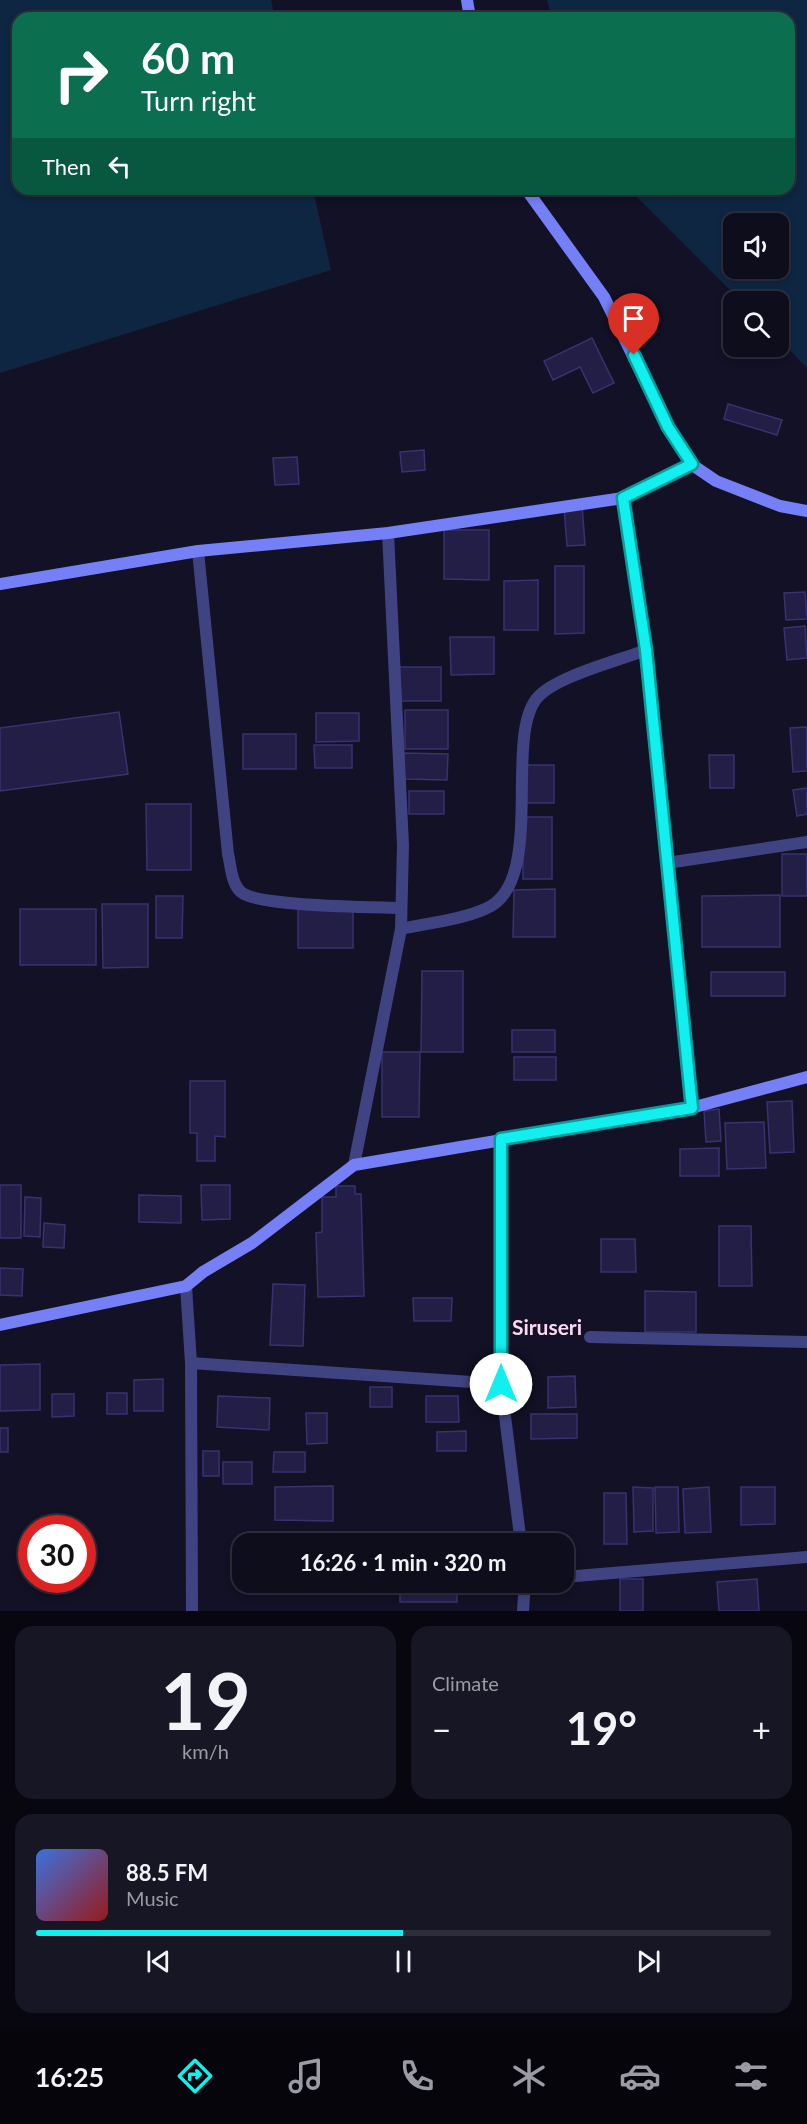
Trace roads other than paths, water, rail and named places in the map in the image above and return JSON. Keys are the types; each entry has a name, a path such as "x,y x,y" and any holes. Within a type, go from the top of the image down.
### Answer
{"street":[{"path":"530,195 604,297 668,427 692,464 716,482 780,506 807,511"},
{"path":"0,584 198,551 388,532 623,498 692,464"},
{"path":"623,498 646,650 692,1108"},
{"path":"354,1165 401,929 403,845 388,532"},
{"path":"198,551 228,854 233,881 239,891 245,895 286,902 401,908"},
{"path":"401,929 487,909 506,891 514,872 520,846 526,722 537,698 552,685 646,650"},
{"path":"667,863 807,842"},
{"path":"0,1325 186,1286 202,1272 252,1244 354,1165 692,1108 807,1077"},
{"path":"501,1139 501,1384 520,1533"},
{"path":"186,1286 191,1363 192,1611"},
{"path":"590,1337 807,1342"},
{"path":"191,1363 501,1384"},
{"path":"574,1576 807,1557"},
{"path":"523,1611 524,1593"}],"water":[{"path":"0,0 271,0 274,12 12,12 12,195 314,195 331,270 0,373"},
{"path":"547,0 807,0 807,368 789,349 789,291 731,291 635,195 795,195 795,12 550,12"}],"district":[{"name":"Siruseri","path":"547,1326"}]}
